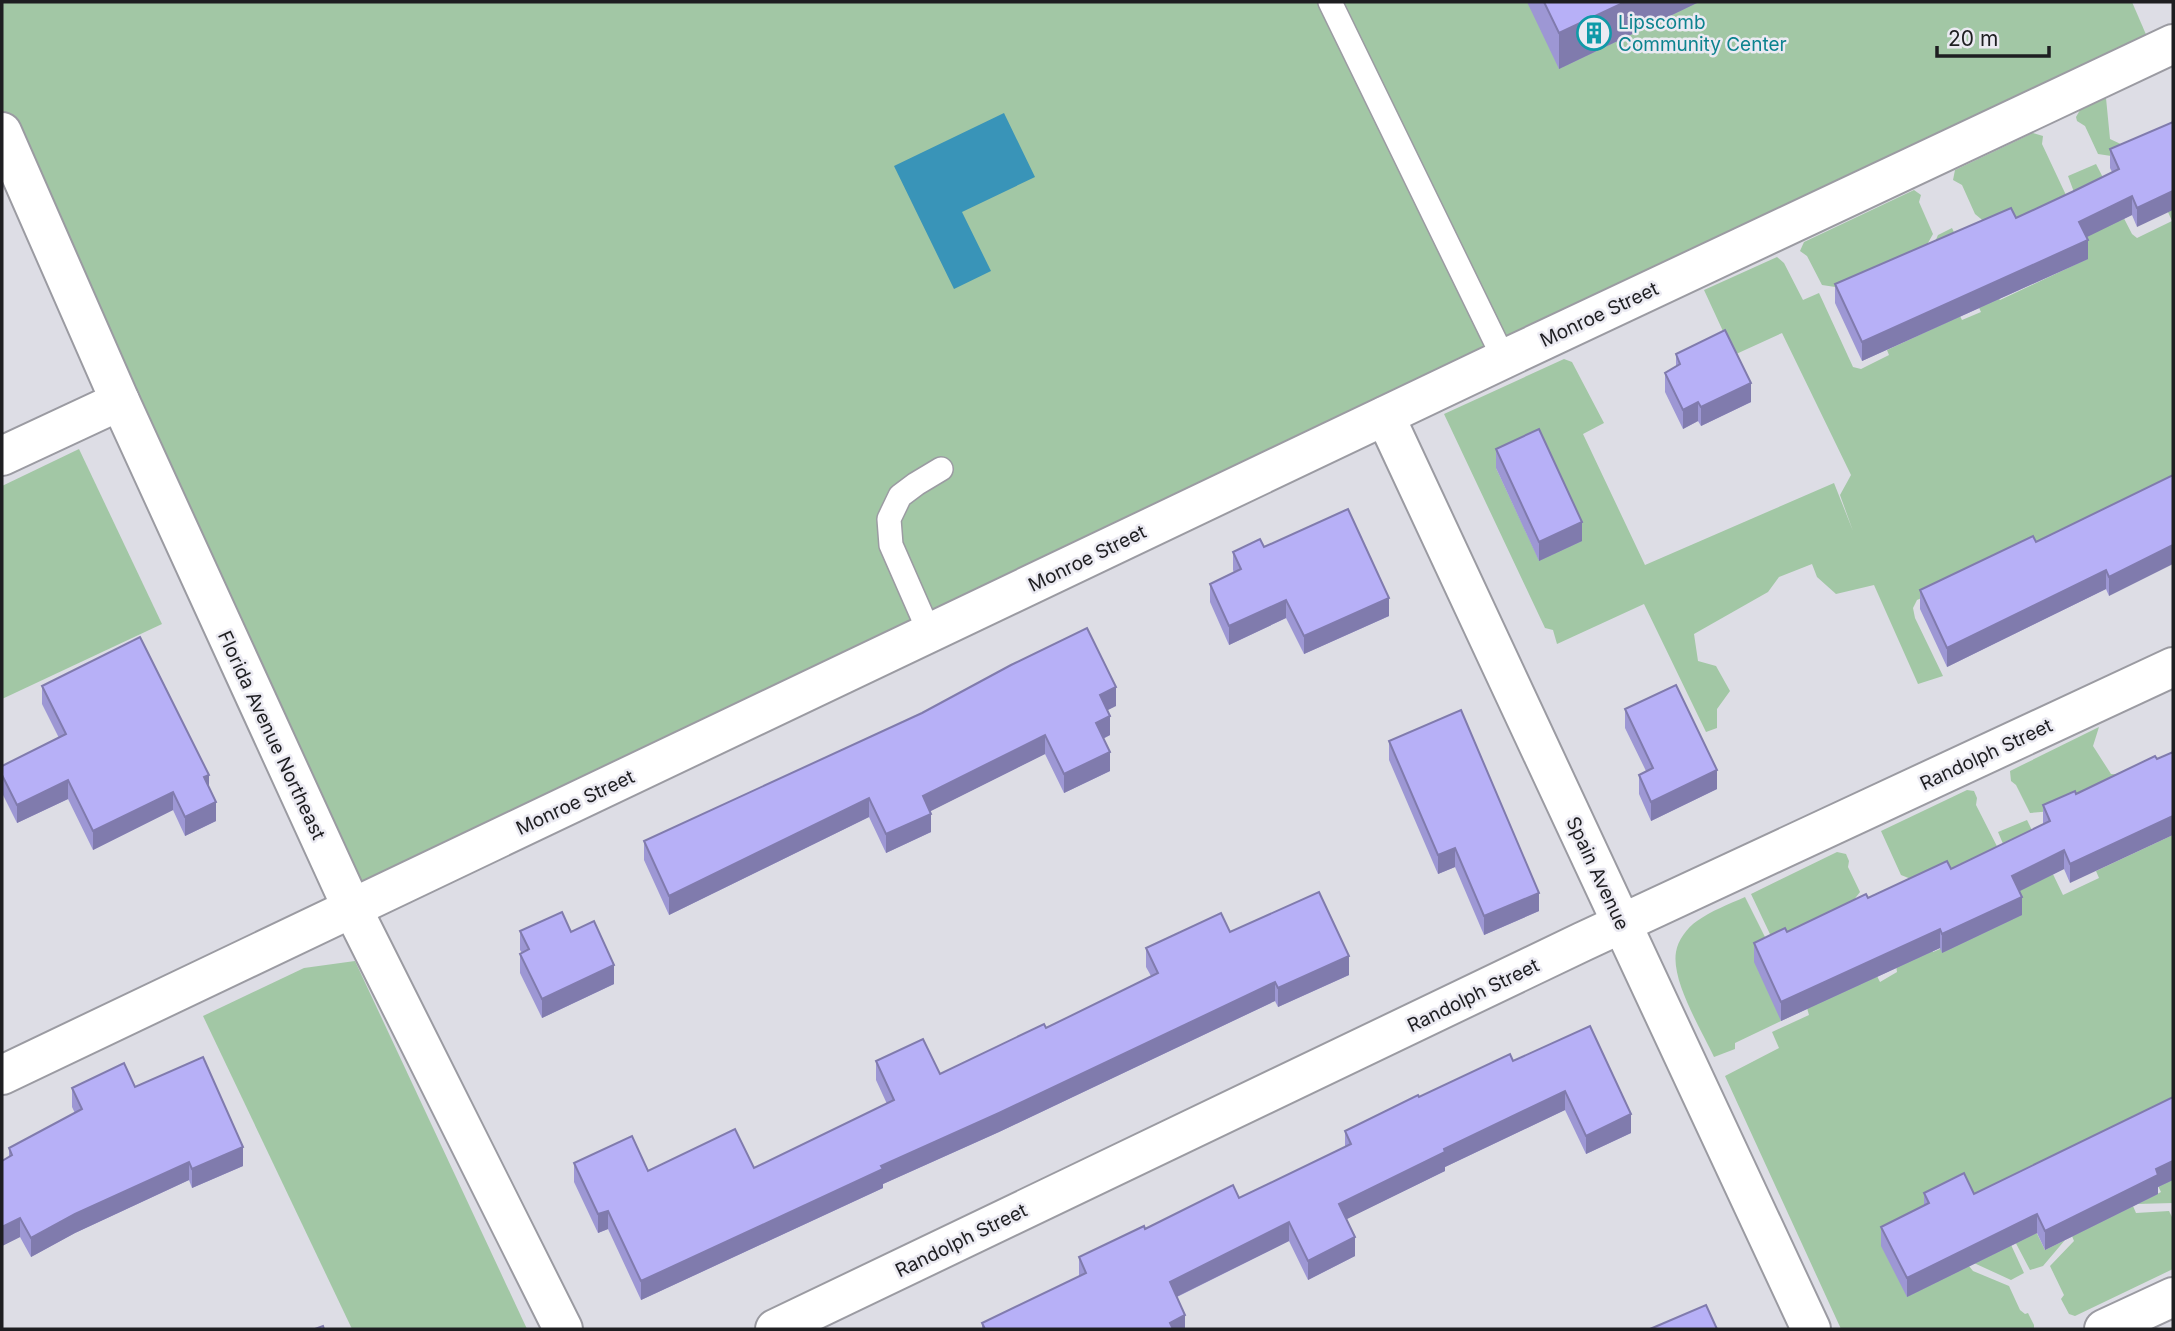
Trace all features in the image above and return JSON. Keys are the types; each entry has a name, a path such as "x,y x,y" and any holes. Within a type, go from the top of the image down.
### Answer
{"street":[{"name":"Monroe Street","path":"2,1075 1503,359 2173,44"},
{"name":"Florida Avenue Northeast","path":"2,132 120,401 352,908 563,1329"},
{"path":"2,456 120,401"},
{"name":"Spain Avenue","path":"1385,416 1811,1329"},
{"name":"Randolph Street","path":"775,1329 1622,923 2173,667"},
{"path":"2104,1329 2173,1297"}],"lane":[{"path":"1330,2 1503,359"},
{"path":"930,634 891,545 889,519 900,496 941,469"}],"green space":[{"path":"2,2 2132,2 2154,53 352,908 2,133"},
{"path":"2106,98 2110,139 2142,154 2131,159 2098,154 2085,126 2077,121 2076,117 2080,110"},
{"path":"2033,133 2043,136 2042,144 2073,210 1998,233 1975,214 1962,185 1953,180 1955,170"},
{"path":"2096,164 2132,234 2137,238 2172,221 2168,212 2173,210 2173,487 1917,600 1913,608 1915,618 1943,676 1918,684 1874,585 1836,594 1817,577 1812,564 1779,577 1768,592 1694,634 1698,661 1716,666 1730,691 1717,709 1717,728 1706,732 1644,604 1557,644 1553,630 1545,628 1444,414 1564,359 1572,362 1604,423 1583,434 1645,565 1834,483 1853,531 1840,495 1851,475 1782,333 1734,355 1704,290 1777,257 1784,263 1803,300 1819,293 1853,367 1861,369 1889,355 1887,350 1960,316 1962,320 1981,312 1967,282 1927,259 1938,235 1952,228 1975,277 1990,287 2000,300 2087,259 2079,241 2090,235 2068,176","holes":["1496,468 1582,540 1539,560"]},
{"path":"1914,190 1921,195 1919,202 1933,234 1919,259 1862,291 1822,285 1807,256 1800,251 1804,242"},
{"path":"79,449 162,624 2,699 2,486"},
{"path":"2099,727 2093,746 2111,774 2131,775 2064,810 2030,813 2016,785 2011,781 2010,771"},
{"path":"1967,790 1974,791 1976,805 2005,862 1931,887 1901,875 1881,831"},
{"path":"2027,820 2063,895 2099,878 2096,871 2173,835 2173,1130 1969,1266 1973,1271 2009,1286 2020,1310 2028,1313 2034,1329 1841,1329 1725,1076 1779,1048 1772,1032 1809,1015 1807,1008 1877,976 1880,982 1897,972 1896,965 1927,941 1933,952 1940,949 2010,860 1998,832"},
{"path":"1837,852 1846,854 1848,867 1860,892 1839,919 1778,951 1751,894"},
{"path":"1745,897 1773,953 1781,1021 1735,1043 1735,1049 1714,1057 1683,991 1678,977 1676,952 1681,939 1693,924"},
{"path":"355,961 527,1329 352,1329 203,1016 304,968"},
{"path":"2137,1143 2173,1171 2173,1203 2137,1204 2161,1192"},
{"path":"2017,1193 2045,1250 2065,1240 2043,1266 2030,1270 2010,1232"},
{"path":"2133,1206 2136,1213 2169,1211 2173,1219 2173,1269 2075,1316 2069,1314 2061,1299 2064,1295 2050,1266 2074,1241 2072,1236"},
{"path":"2006,1234 2024,1273 2011,1280 1974,1263"}],"water":[{"path":"1004,113 1035,177 962,212 991,271 954,289 894,166"}],"building":[{"path":"1544,2 1625,2 1559,33"},
{"path":"2173,122 2173,191 2137,208 2132,196 2079,222 2088,240 1862,342 1835,284 2011,208 2016,218 2074,191 2119,169 2110,149"},
{"path":"1725,330 1751,383 1701,407 1698,402 1683,410 1665,373 1680,364 1676,354"},
{"path":"1539,429 1582,522 1539,542 1496,449"},
{"path":"2173,475 2173,545 2109,577 2106,570 1947,648 1920,590 2033,536 2036,542"},
{"path":"1348,509 1389,598 1304,636 1286,600 1229,626 1210,584 1241,569 1233,552 1260,539 1264,547"},
{"path":"1087,628 1116,687 1100,695 1110,716 1096,723 1110,752 1064,774 1045,735 923,796 931,814 886,834 869,798 669,896 644,841 922,713"},
{"path":"140,637 209,775 204,777 216,802 185,817 173,792 93,831 68,780 17,805 2,775 2,766 66,734 42,686"},
{"path":"1676,685 1717,770 1651,802 1639,775 1653,768 1625,709"},
{"path":"1461,710 1539,893 1484,916 1455,848 1438,855 1389,741"},
{"path":"2173,752 2173,816 2070,864 2064,850 2012,876 2022,897 1942,934 1940,929 1781,1002 1754,943 1785,928 1787,932 1866,894 1868,898 1947,861 1951,869 2050,821 2043,805 2075,791 2076,794 2155,756 2157,759"},
{"path":"1319,892 1349,956 1278,988 1275,982 641,1281 608,1211 598,1214 574,1163 632,1136 648,1171 735,1129 754,1168 894,1100 876,1061 923,1039 940,1074 1044,1024 1046,1028 1158,973 1146,948 1221,913 1230,932"},
{"path":"562,912 571,932 594,921 614,965 542,999 520,954 529,949 520,931"},
{"path":"1590,1026 1631,1114 1586,1136 1565,1091 1444,1149 1445,1152 1339,1204 1355,1237 1308,1261 1289,1222 1170,1282 1185,1315 1170,1323 1173,1329 985,1329 982,1323 1086,1273 1079,1257 1144,1226 1145,1229 1233,1185 1239,1198 1351,1144 1345,1131 1418,1095 1419,1097 1510,1054 1513,1061"},
{"path":"203,1057 243,1147 192,1169 189,1162 75,1214 31,1238 20,1218 2,1227 2,1161 12,1155 9,1148 82,1109 72,1088 124,1063 135,1087"},
{"path":"2173,1097 2173,1161 2156,1169 2158,1175 2045,1231 2037,1214 1907,1278 1881,1227 1929,1203 1924,1193 1964,1173 1974,1194"},
{"path":"1706,1305 1717,1329 1650,1329"}],"place":[{"name":"Lipscomb Community Center","path":"1594,33"}]}
